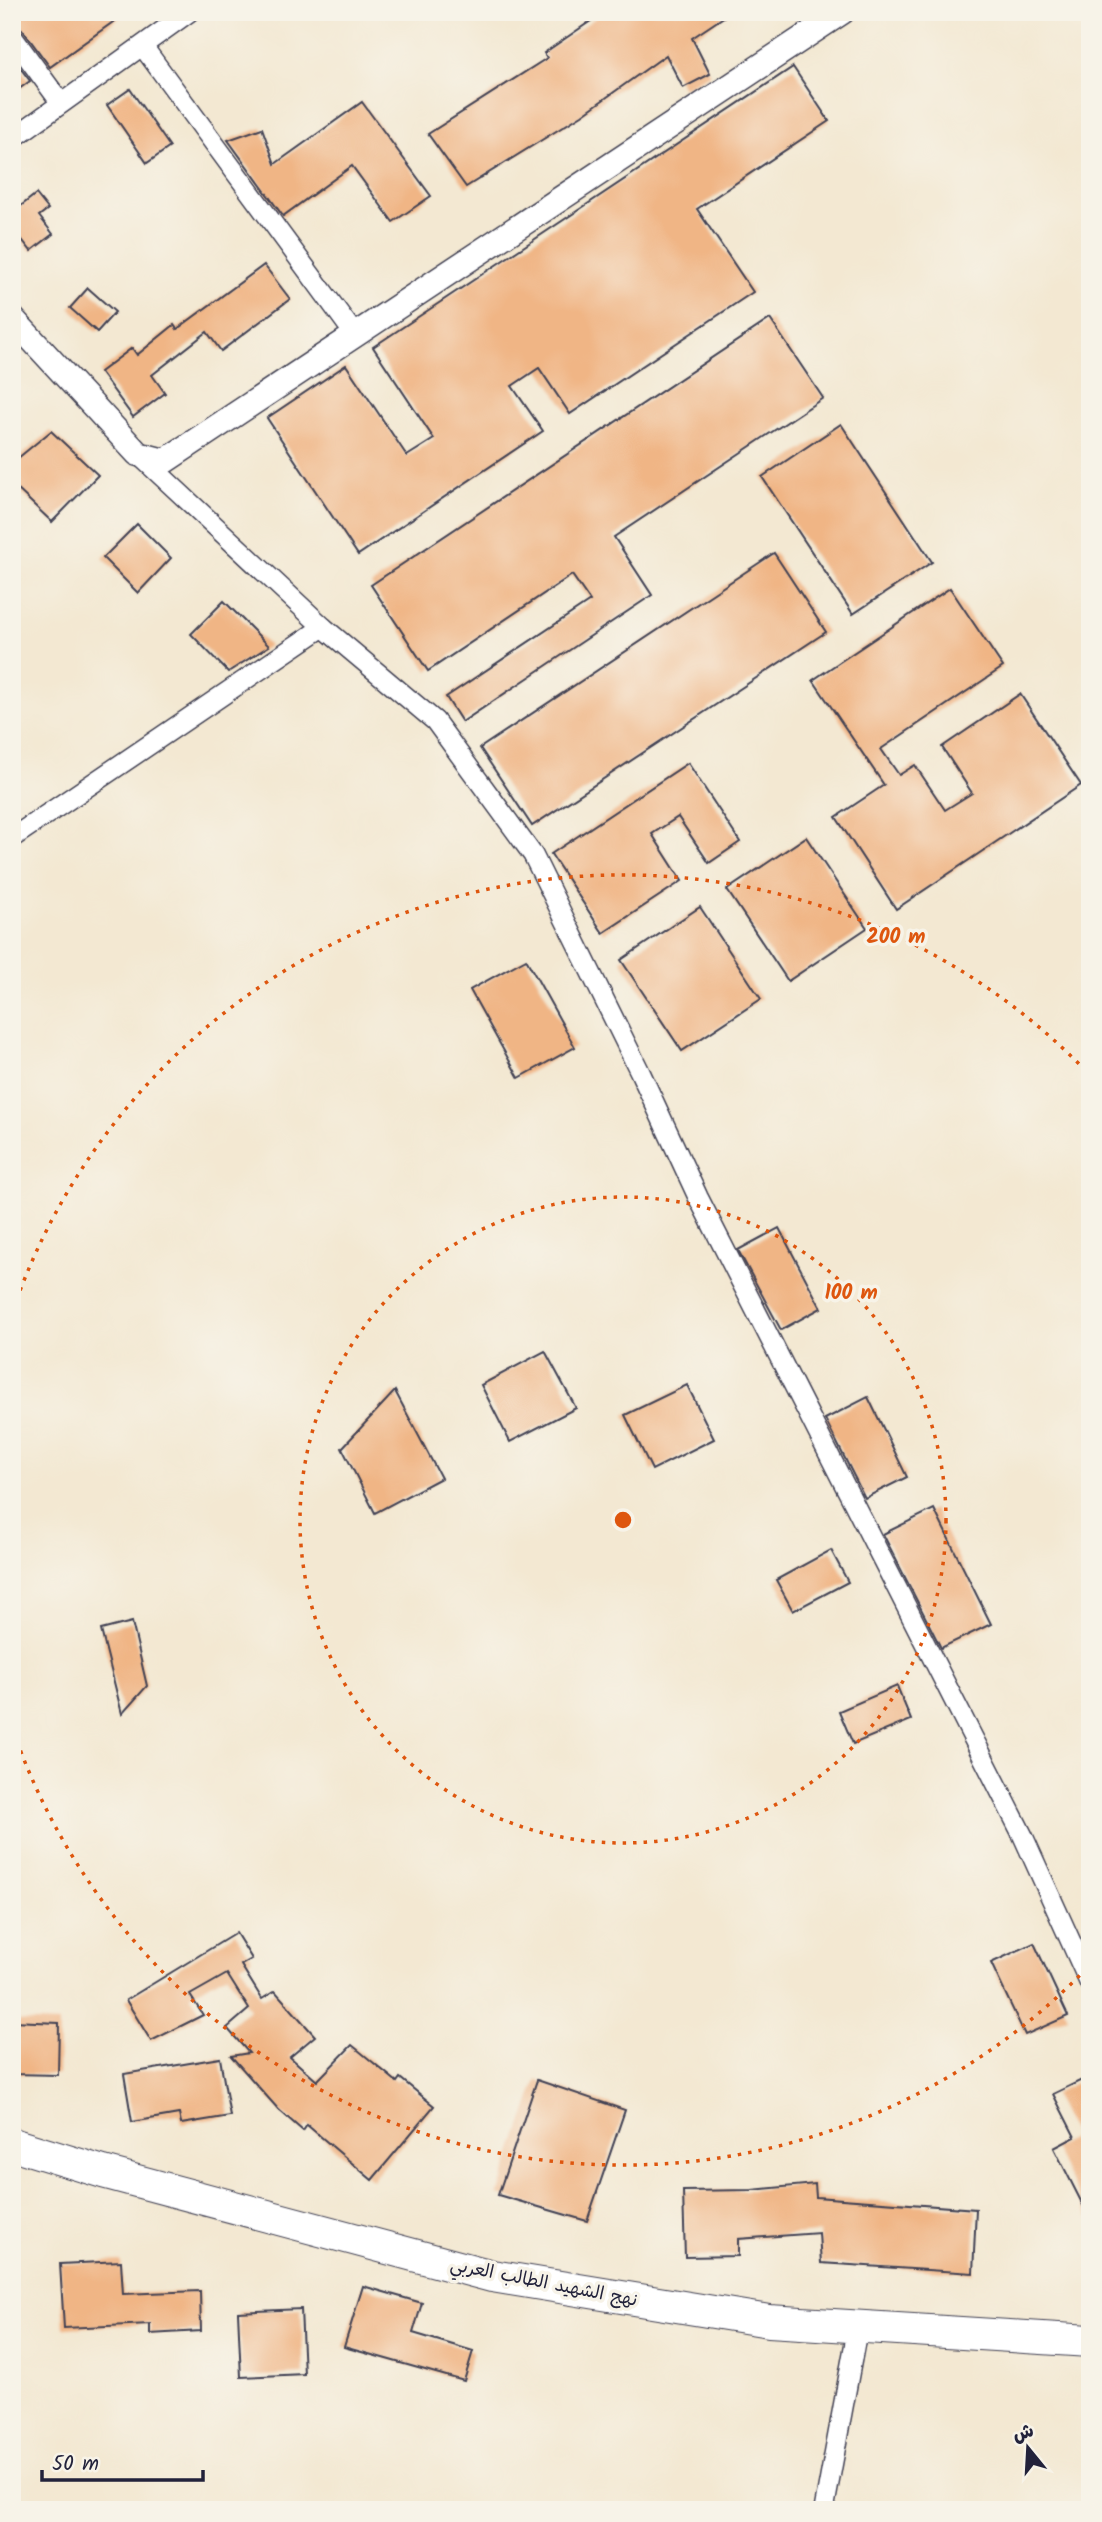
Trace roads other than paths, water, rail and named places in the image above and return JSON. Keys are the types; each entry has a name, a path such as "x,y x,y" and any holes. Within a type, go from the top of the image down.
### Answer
{"main road":[{"name":"نهج الشهيد الطالب العربي","path":"12,2144 103,2172 492,2276 769,2321 1090,2341"}],"street":[{"path":"12,139 144,48 189,12"},
{"path":"138,454 165,461 842,12"},
{"path":"12,36 61,103"},
{"path":"144,48 355,335"},
{"path":"12,317 138,454 323,627 435,721 533,855 698,1197 1023,1836 1090,1984"},
{"path":"12,838 323,627"},
{"path":"824,2510 858,2326"}]}
